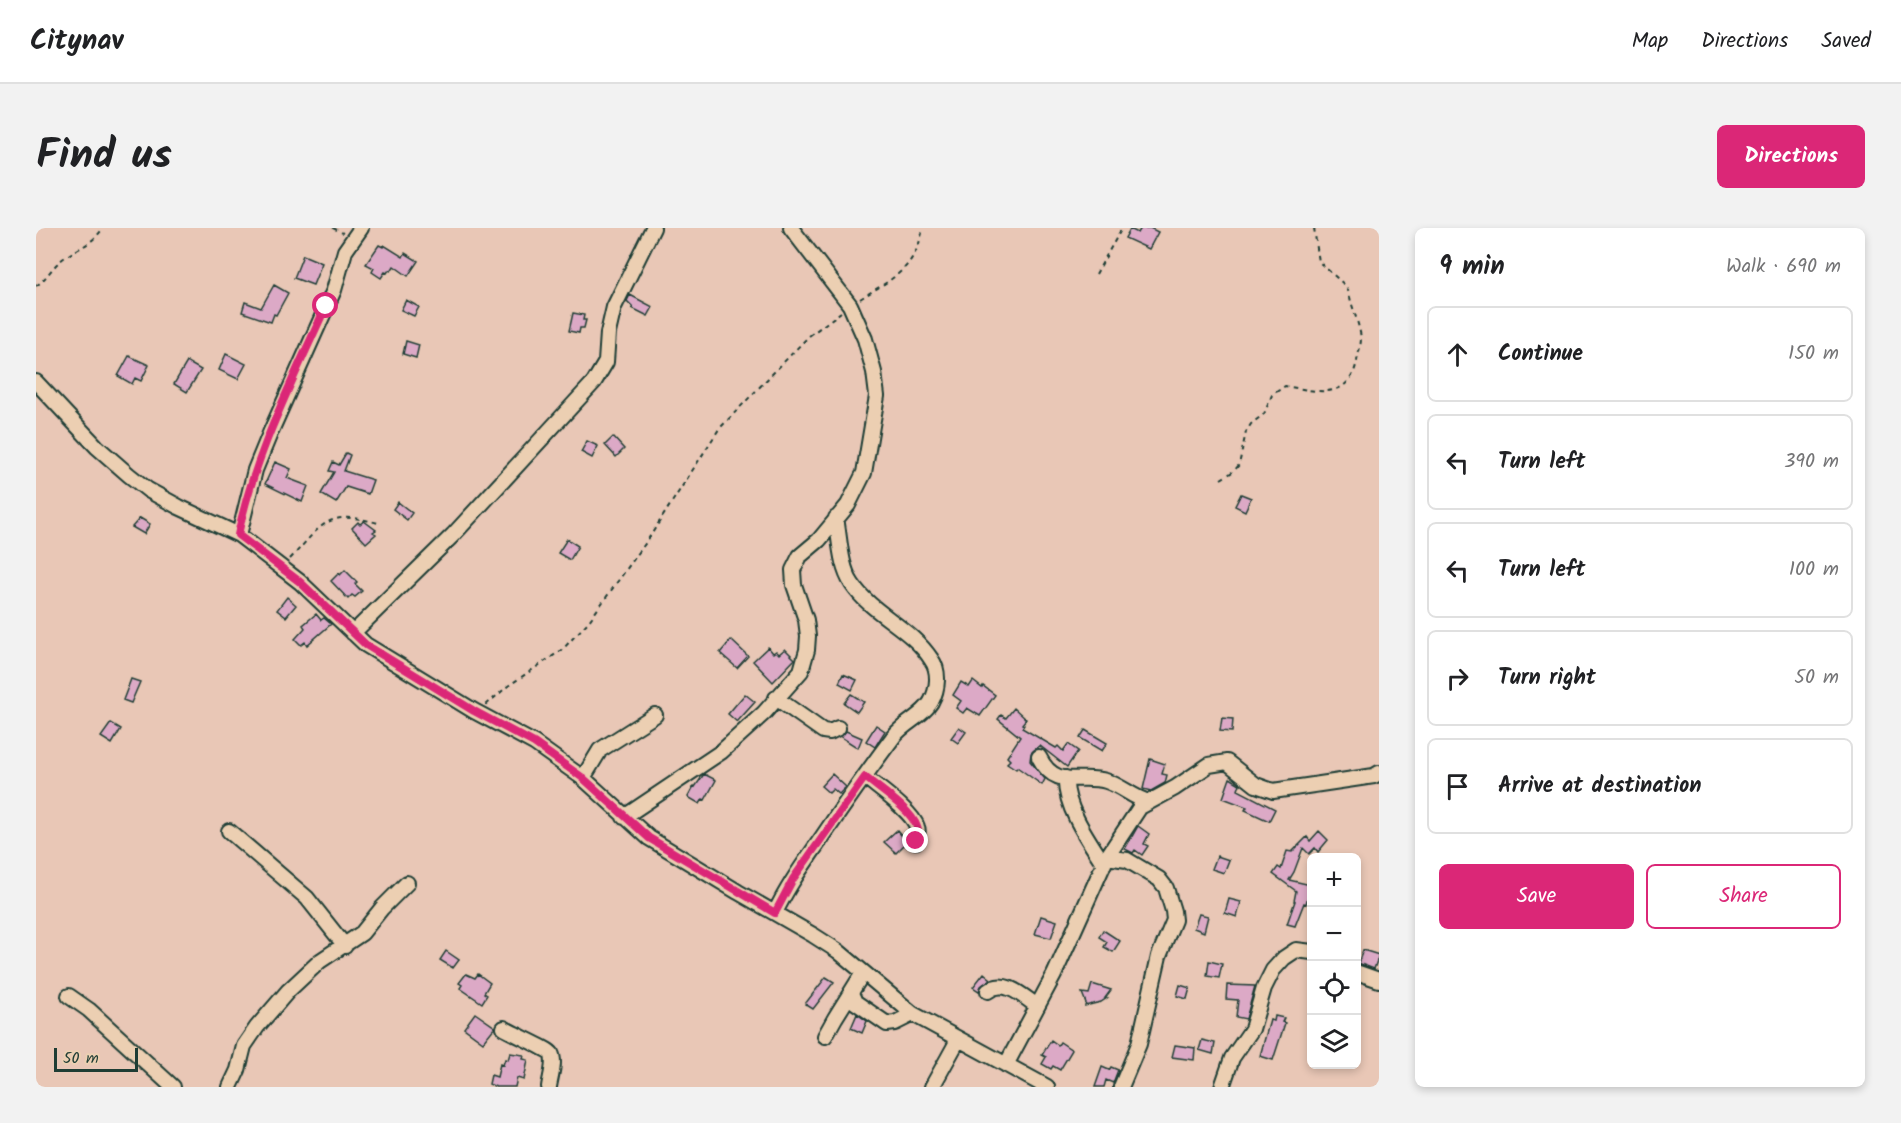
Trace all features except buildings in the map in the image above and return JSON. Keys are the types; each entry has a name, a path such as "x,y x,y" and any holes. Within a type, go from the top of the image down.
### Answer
{"street":[{"path":"238,535 255,470 333,290 345,251 361,228"},
{"path":"353,633 453,535 594,382 606,362 608,333 614,307 653,228"},
{"path":"624,817 722,752 764,713 801,671 807,650 806,620 794,585 793,570 800,556 819,540 848,505 864,473 876,396 874,372 865,339 850,305 791,228"},
{"path":"36,382 97,447 148,490 238,535 300,582 353,633 386,657 478,713 534,743 583,778 649,838 813,935 837,951 914,1014 1047,1087"},
{"path":"775,913 793,879 902,726 925,711 932,700 937,674 932,659 910,636 863,598 851,583 845,570 836,518"},
{"path":"776,698 823,731 830,732 838,728"},
{"path":"583,778 600,750 655,715"},
{"path":"1039,757 1048,770 1055,775 1066,778 1102,779 1149,802"},
{"path":"1006,1065 1054,975 1105,860 1140,807 1175,788 1209,765 1227,762 1256,785 1273,791 1379,773"},
{"path":"865,777 902,807 912,819 917,826 916,841"},
{"path":"1066,778 1068,800 1087,837 1105,860"},
{"path":"229,831 307,898 345,946"},
{"path":"1105,860 1127,860 1159,879 1166,888 1174,920 1159,956 1139,1044 1121,1087"},
{"path":"230,1087 238,1070 244,1046 288,991 320,962 362,933 382,908 407,883"},
{"path":"1222,1087 1232,1058 1252,1029 1264,988 1274,970 1284,958 1296,950 1307,951"},
{"path":"825,1036 863,973"},
{"path":"1361,974 1379,980"},
{"path":"988,991 998,985 1004,986 1037,1006"},
{"path":"851,993 855,1002 887,1024 914,1014"},
{"path":"69,996 89,1010 173,1087"},
{"path":"504,1028 525,1041 547,1049 552,1054 553,1065 549,1087"},
{"path":"932,1087 958,1040"}],"path":[{"path":"36,286 60,261 83,248 103,228"},
{"path":"478,713 508,686 562,650 589,621 647,542 719,429 809,336 850,305 900,273 910,263 917,249 922,228"},
{"path":"1096,274 1122,228"},
{"path":"1221,478 1234,471 1239,465 1246,432 1251,424 1264,414 1272,395 1285,386 1333,391 1344,386 1354,374 1361,339 1349,293 1346,286 1319,262 1314,228"},
{"path":"282,568 329,520 345,517 378,523"}],"route":[{"path":"326,306 255,470 238,535 300,582 366,645 474,711 534,743 583,778 649,838 775,913 793,879 865,777 902,807 912,819 917,826 916,841"}]}
